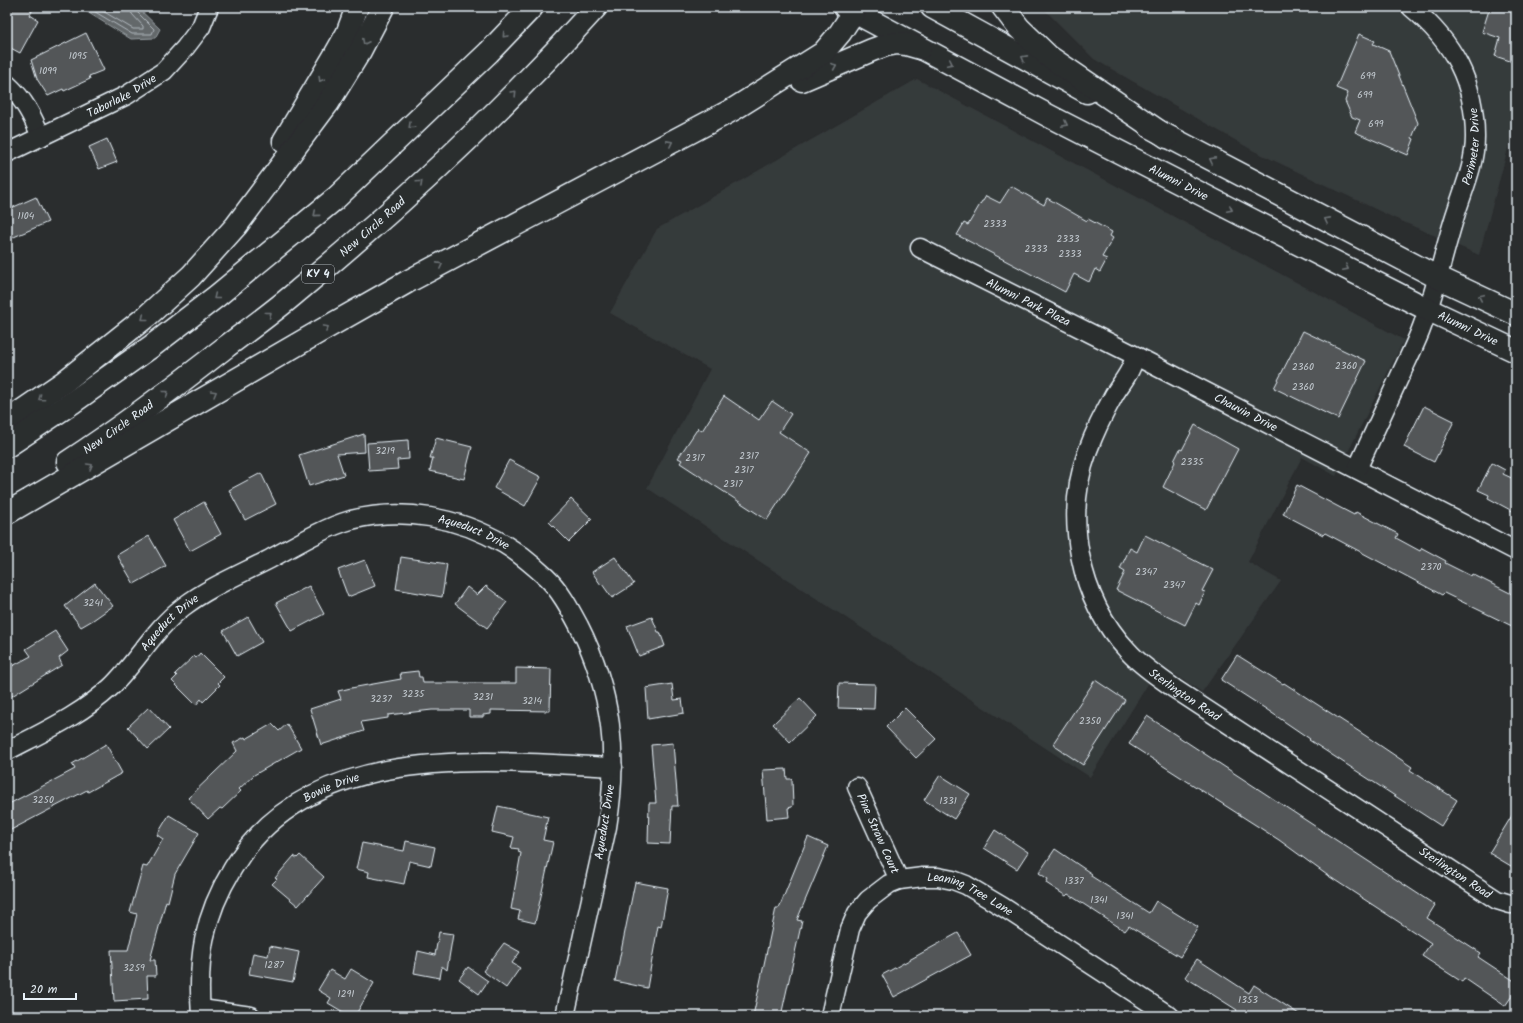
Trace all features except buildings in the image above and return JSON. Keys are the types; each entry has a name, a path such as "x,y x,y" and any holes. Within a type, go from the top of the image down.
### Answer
{"main road":[{"path":"173,292 266,168 291,130 334,58 357,7"},
{"path":"7,421 64,382 147,316 191,276 236,226 328,103 360,52 383,7"},
{"path":"7,446 73,402 152,346 217,296 336,198 489,52 532,7"},
{"name":"New Circle Road","path":"7,502 102,440 152,404 298,291 444,162 500,108 596,7"},
{"path":"932,7 1167,136 1437,277 1516,314"},
{"path":"1003,7 1019,28 1048,56 1167,136"},
{"path":"7,512 400,286 734,109 823,53 840,34 852,9"},
{"name":"Alumni Drive","path":"852,9 920,48 1243,216 1427,309 1516,351"},
{"path":"734,109 872,50 897,43 920,48"}],"street":[{"name":"Taborlake Drive","path":"7,154 127,95 164,71 185,48 201,27 209,7"},
{"name":"Perimeter Drive","path":"1411,7 1434,27 1446,41 1458,61 1467,82 1473,109 1475,138 1471,171 1437,277"},
{"path":"7,84 22,100 32,115 41,138"},
{"name":"Alumni Park Plaza","path":"920,248 1136,356"},
{"path":"1357,469 1420,331 1437,277"},
{"name":"Chauvin Drive","path":"1136,356 1516,552"},
{"name":"Sterlington Road","path":"1136,356 1127,375 1103,414 1088,450 1079,480 1076,503 1078,540 1084,572 1096,605 1109,626 1128,651 1150,671 1175,689 1497,900 1510,904 1516,904"},
{"name":"Aqueduct Drive","path":"7,750 62,722 96,701 113,685 165,622 183,607 212,588 327,529 351,520 404,514 428,516 450,521 476,530 504,544 529,561 550,582 570,609 584,636 598,668 606,698 612,736 612,798 607,827 565,1016"},
{"name":"Bowie Drive","path":"201,1012 200,961 208,921 222,886 239,857 261,831 288,808 325,788 363,775 429,764 531,763 613,767"},
{"name":"Pine Straw Court","path":"857,787 899,880"},
{"name":"Leaning Tree Lane","path":"830,1016 850,929 857,913 868,900 889,884 899,880 923,877 938,877 966,885 1003,907 1170,1016"},
{"path":"201,1012 251,1016"}],"shaded area":[{"path":"1042,7 1516,7 1516,119 1479,255 1392,217 1254,151 1094,59"},
{"path":"917,79 1404,340 1336,476 1302,457 1248,562 1281,581 1202,692 1160,665 1090,777 647,488 710,369 610,313 657,229"}],"water":[{"path":"79,7 137,7 160,29 155,38 131,39"}]}
